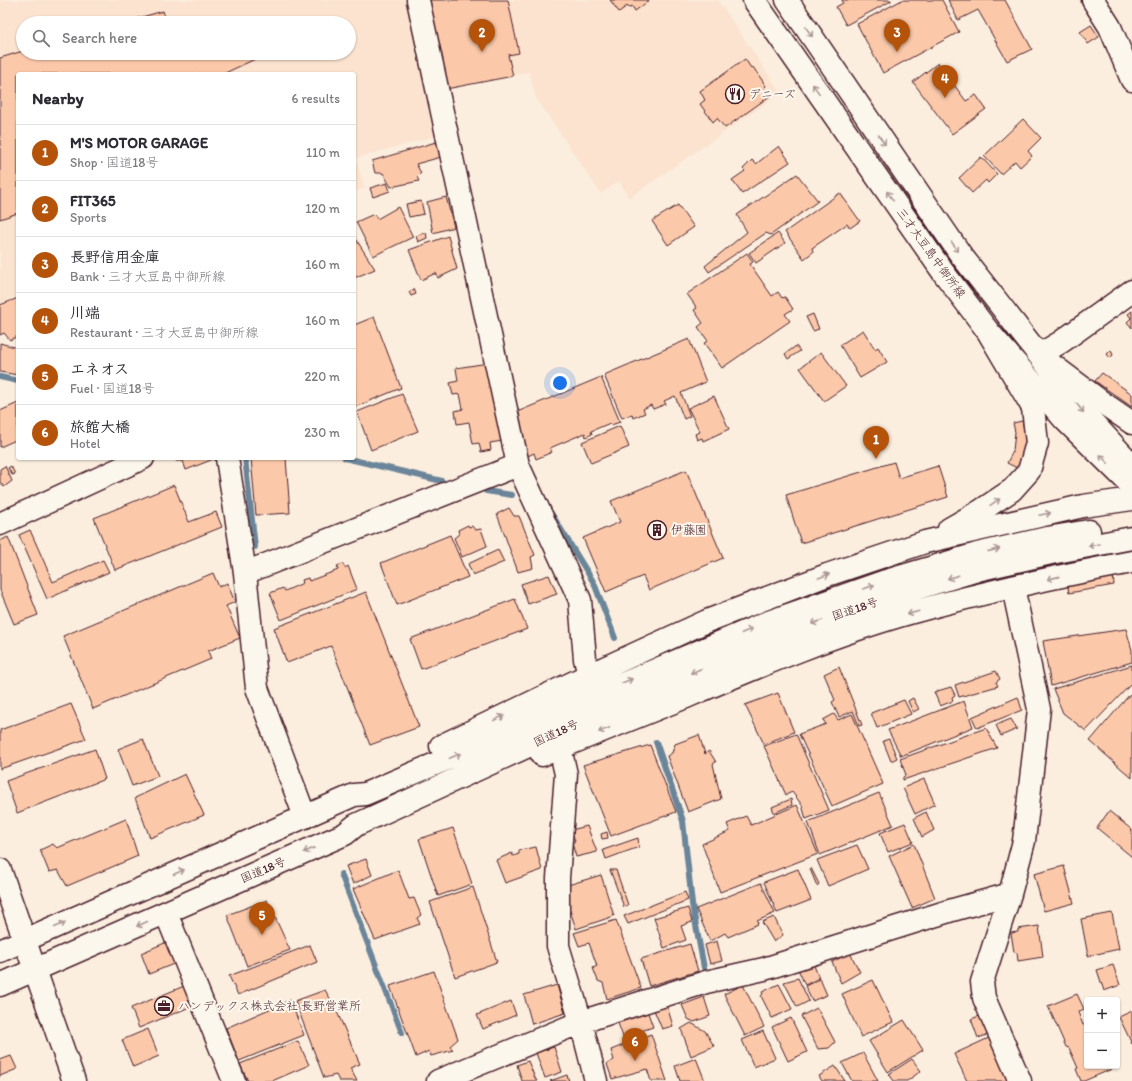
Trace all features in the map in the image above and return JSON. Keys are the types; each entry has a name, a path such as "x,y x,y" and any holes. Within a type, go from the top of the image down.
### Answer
{"main road":[{"path":"418,0 518,465 580,600 585,659 589,675"},
{"name":"三才大豆島中御所線","path":"754,0 943,272 987,330 1065,420 1132,486"},
{"name":"三才大豆島中御所線","path":"787,0 960,255 1085,414 1132,465"},
{"path":"1093,0 1110,27 1132,80"},
{"path":"1132,290 1061,342 1039,355 1132,423"},
{"path":"925,542 982,510 1012,490 1029,471 1037,442 1033,408 987,330"},
{"path":"0,524 139,460"},
{"path":"227,460 245,573 257,688 305,817"},
{"path":"245,573 518,465"},
{"path":"354,795 361,786 589,675 706,621 827,575 925,542 1083,506 1132,499"},
{"name":"国道18号","path":"0,985 35,971 345,834 356,825 595,705 763,624 886,581 977,554 1055,537 1132,524"},
{"name":"国道18号","path":"0,951 354,795 365,794 769,639 891,596 981,569 1051,553 1132,538"},
{"path":"345,834 360,833 560,748 743,673 845,634 912,612 1013,587 1132,562"},
{"path":"1013,587 1039,709 1024,841 1010,894 982,982 984,998 1020,1081"},
{"path":"560,748 566,774 558,878 558,946 581,1022 596,1081"},
{"path":"0,870 74,1081"},
{"path":"438,1081 581,1022 706,982 764,969 949,911 1010,894"},
{"path":"166,913 234,1081"}],"shaded area":[{"path":"0,0 411,0 436,136 356,158 356,72 16,72 16,297 0,303"},
{"path":"427,0 718,0 781,93 629,198 619,181 601,194 536,98 529,72 447,90"},
{"path":"356,158 365,188 356,191"}],"building":[{"path":"427,0 508,0 519,53 508,55 513,76 446,89"},
{"path":"610,0 650,0 635,11 632,6 629,8 627,6 619,12"},
{"path":"842,0 891,1 846,25 836,7 843,3"},
{"path":"902,0 942,0 959,32 883,73 857,24"},
{"path":"948,0 1005,0 1032,49 1007,61 978,10 958,20"},
{"path":"163,11 165,16 146,16"},
{"path":"1091,25 1099,37 1088,44 1080,32"},
{"path":"16,53 16,60 253,60 227,72 16,72 16,214 0,219 0,58"},
{"name":"デニーズ","path":"745,59 751,68 753,67 766,86 764,88 770,96 725,128 717,118 713,122 700,104 705,100 700,91"},
{"path":"938,63 966,101 976,95 986,109 952,134 913,82"},
{"path":"1023,119 1041,138 1028,151 1032,156 1020,167 1015,161 1001,174 984,156"},
{"path":"436,142 441,157 416,164 421,173 417,177 419,181 391,187 383,173 375,173 372,161"},
{"path":"779,146 790,162 742,194 732,180 745,171 743,169 752,160 756,164"},
{"path":"981,157 997,174 988,183 986,180 972,193 959,178"},
{"path":"797,174 818,201 771,235 766,233 709,272 705,266 747,232 737,215"},
{"path":"387,183 390,191 373,197 370,188"},
{"path":"840,193 860,221 850,228 847,224 812,248 813,252 804,259 785,232"},
{"path":"446,197 454,227 433,233 427,202"},
{"path":"421,201 424,214 409,217 406,204"},
{"path":"678,205 694,227 668,245 652,221"},
{"path":"398,207 413,237 373,256 356,222 374,214 377,219"},
{"path":"426,232 427,238 418,242 416,236"},
{"path":"778,233 785,243 756,263 749,253"},
{"path":"448,236 457,269 438,278 436,273 421,280 409,250"},
{"path":"356,239 375,269 356,277"},
{"path":"747,253 753,262 750,264 772,296 778,292 782,298 785,297 793,309 785,314 790,321 722,368 704,343 708,341 698,327 703,323 694,310 697,308 687,294"},
{"path":"414,289 416,294 411,296 409,292"},
{"path":"16,299 16,337 10,340 4,333 0,335 0,305"},
{"path":"1132,311 1132,328 1127,322 1131,318 1128,314"},
{"path":"813,314 819,329 813,331 806,317"},
{"path":"374,317 401,388 356,407 356,324"},
{"path":"863,330 875,349 878,347 887,362 860,378 840,345"},
{"path":"689,339 706,382 681,393 690,416 684,419 675,396 664,401 666,404 653,409 651,405 643,409 645,413 633,418 632,414 622,418 604,375"},
{"path":"0,343 16,347 16,375 0,372"},
{"path":"796,346 800,351 788,359 785,354"},
{"path":"1111,350 1113,355 1110,358 1107,354"},
{"path":"821,352 846,386 824,401 800,368"},
{"path":"488,363 502,441 490,443 491,450 481,452 479,443 473,444 469,422 457,424 455,411 463,409 460,394 453,395 450,383 458,381 456,368"},
{"path":"1102,373 1132,394 1132,407 1095,381"},
{"path":"601,377 620,422 611,425 610,423 591,431 592,434 586,437 585,433 550,448 552,452 536,459 534,453 526,457 524,451 527,449 516,424 521,422 517,412"},
{"path":"402,394 418,431 371,450 357,412"},
{"path":"714,396 729,429 703,441 702,438 697,440 695,434 700,432 688,408"},
{"path":"16,404 16,440 0,447 0,411"},
{"path":"1022,421 1026,437 1022,458 1017,468 1007,463 1013,451 1015,432 1013,423"},
{"path":"620,426 629,447 591,463 582,442"},
{"path":"211,460 186,470 183,461 176,461"},
{"path":"251,460 286,460 290,513 256,515"},
{"path":"894,462 899,478 938,466 948,497 801,543 786,495"},
{"path":"5,466 12,481 4,487 0,482 0,469"},
{"path":"11,466 15,474 12,475 8,468"},
{"name":"伊藤園","path":"686,470 723,558 649,590 643,576 606,592 583,538 620,522 611,501"},
{"path":"174,485 189,522 216,512 222,527 115,570 94,518"},
{"path":"509,508 514,516 519,516 535,555 531,557 533,568 518,572 497,514"},
{"path":"468,525 469,527 472,526 475,530 481,529 487,546 462,557 454,538 459,534 458,530"},
{"path":"30,530 53,582 103,560 109,572 47,599 19,535"},
{"path":"450,535 468,577 397,605 381,563"},
{"path":"8,537 38,615 14,624 0,590 0,541"},
{"path":"498,550 504,562 473,575 468,564"},
{"path":"343,564 345,568 348,566 357,589 281,620 270,593 283,588 285,591 303,583 302,580 308,578 309,581 338,570 337,566"},
{"path":"213,573 219,587 227,583 235,602 226,606 240,638 208,651 211,659 93,709 63,636"},
{"path":"1113,574 1114,585 1069,593 1067,582"},
{"path":"549,575 557,594 528,604 521,584"},
{"path":"366,592 419,727 370,745 331,646 287,663 274,628"},
{"path":"515,599 527,629 421,669 410,639"},
{"path":"1126,629 1132,650 1132,662 1051,686 1043,641"},
{"path":"1132,665 1132,683 1086,731 1063,713 1053,689"},
{"path":"839,667 862,725 859,726 853,711 839,717 832,702 835,700 824,674"},
{"path":"996,671 1000,679 996,682 998,686 959,697 955,685"},
{"path":"951,687 955,695 952,697 953,701 940,706 934,692"},
{"path":"778,693 794,732 764,744 745,705"},
{"path":"1130,694 1132,697 1132,778 1090,741"},
{"path":"1018,697 1022,710 977,728 972,717"},
{"path":"913,698 919,709 913,712 908,701"},
{"path":"904,700 911,714 877,728 871,713"},
{"path":"964,701 973,727 901,756 888,730"},
{"path":"71,704 86,739 0,769 0,730"},
{"path":"834,714 838,720 852,714 883,784 832,806 799,734 826,724 823,720"},
{"path":"1011,719 1017,729 1001,736 996,725"},
{"path":"986,728 997,748 903,780 903,777 906,775 900,759"},
{"path":"796,734 829,810 806,819 802,805 792,792 786,795 764,746"},
{"path":"699,735 705,754 709,751 716,762 713,764 721,799 688,812 667,756 672,753 675,744"},
{"path":"143,739 158,776 132,786 118,749"},
{"path":"889,739 897,758 891,761 883,741"},
{"path":"650,745 676,812 611,836 583,765"},
{"path":"95,749 105,779 17,813 6,781"},
{"path":"185,774 204,815 150,838 135,798"},
{"path":"924,779 935,804 915,814 903,788"},
{"path":"879,793 893,825 820,855 808,822"},
{"path":"791,799 792,805 774,813 772,807"},
{"path":"797,805 818,854 720,892 702,844 730,831 727,824 746,816 751,825"},
{"path":"1109,811 1132,830 1132,857 1097,828"},
{"path":"926,812 934,830 922,837 914,818"},
{"path":"126,819 138,856 67,886 58,870 49,872 40,850 53,844 57,848"},
{"path":"905,823 913,842 888,852 880,833"},
{"path":"587,826 597,852 576,857 572,843 575,841 571,830"},
{"path":"453,828 472,884 438,896 419,839"},
{"path":"607,832 608,838 602,839 601,834"},
{"path":"638,838 639,847 606,859 603,850"},
{"path":"914,844 935,898 912,908 889,856"},
{"path":"857,845 868,869 828,886 817,860"},
{"path":"536,847 542,870 505,883 496,860 512,853 513,856 519,854 519,850"},
{"path":"366,859 372,875 353,884 346,866"},
{"path":"1064,866 1074,903 1044,911 1034,874"},
{"path":"811,868 819,884 817,886 810,869"},
{"path":"798,869 811,900 777,913 764,882"},
{"path":"398,870 409,899 414,898 421,915 417,918 420,924 375,940 353,889"},
{"path":"610,870 616,870 628,905 624,907"},
{"path":"601,875 614,916 576,929 565,895 568,885"},
{"path":"761,883 775,913 757,921 758,924 728,937 725,933 710,941 696,909"},
{"path":"473,887 497,962 455,977 430,902"},
{"path":"685,892 688,900 628,924 624,916"},
{"path":"267,900 290,950 247,966 227,915"},
{"path":"688,908 692,922 681,926 686,940 664,948 654,918"},
{"path":"1112,913 1119,949 1088,956 1081,919"},
{"path":"774,917 783,935 774,942 762,922"},
{"path":"616,920 641,988 607,999 603,983 598,981 593,968 597,966 589,943 579,946 574,933"},
{"path":"1039,926 1043,957 1018,961 1017,953 1014,952 1011,933 1018,932 1018,929"},
{"path":"717,941 722,961 710,964 705,945"},
{"path":"167,942 176,963 149,974 141,953"},
{"path":"690,944 698,971 649,986 641,959"},
{"path":"310,945 317,962 238,995 229,976"},
{"path":"850,953 860,972 841,983 832,962"},
{"path":"813,963 819,978 805,985 798,969"},
{"path":"1113,965 1120,985 1104,991 1097,970"},
{"path":"434,971 458,1039 450,1046 453,1050 431,1056 429,1051 416,1057 390,986"},
{"path":"798,978 809,1001 797,1007 784,982"},
{"path":"820,979 827,995 812,1001 805,986"},
{"path":"873,980 893,1022 861,1037 842,994"},
{"name":"ハンデックス株式会社 長野営業所","path":"189,984 197,1004 139,1028 131,1008"},
{"path":"779,984 792,1009 772,1018 761,996 763,994 762,992"},
{"path":"557,985 565,1013 532,1024 524,995"},
{"path":"743,985 764,1027 745,1036 724,994"},
{"path":"325,990 334,1005 360,1064 350,1068 357,1081 339,1081 336,1075 324,1078 295,1001"},
{"path":"1077,994 1084,1009 1078,1012 1084,1025 1084,1069 1112,1069 1081,1081 1076,1069 1078,1068 1069,1048 1066,1047 1048,1006"},
{"path":"704,997 710,1016 694,1022 688,1019 682,1005"},
{"path":"290,1000 304,1035 239,1061 226,1028"},
{"path":"511,1001 516,1015 483,1029 477,1015"},
{"path":"667,1006 673,1026 662,1029 654,1010"},
{"path":"817,1008 835,1042 829,1048 818,1049 801,1016"},
{"path":"1132,1011 1132,1044 1120,1019 1120,1017"},
{"path":"648,1013 653,1027 623,1037 618,1023"},
{"path":"982,1015 990,1034 978,1038 971,1019"},
{"path":"791,1018 807,1052 788,1061 772,1027"},
{"path":"904,1020 923,1050 888,1072 869,1041"},
{"path":"691,1023 705,1031 714,1046 691,1056 681,1029"},
{"path":"148,1029 159,1056 133,1067 122,1040"},
{"path":"763,1031 775,1058 754,1067 742,1040"},
{"path":"651,1034 667,1081 651,1081 647,1069 612,1079 607,1064 614,1060 611,1050"},
{"path":"991,1037 1012,1081 967,1081 954,1054"},
{"path":"298,1041 309,1065 272,1081 248,1081 240,1064"},
{"path":"554,1047 562,1072 545,1078 536,1053"},
{"path":"863,1053 878,1081 852,1081 842,1063"},
{"path":"11,1056 17,1069 0,1076 0,1060"},
{"path":"696,1058 705,1081 680,1081 675,1066"},
{"path":"912,1059 921,1071 907,1081 894,1081 889,1074"},
{"path":"528,1061 537,1081 522,1081 517,1065"},
{"path":"835,1066 845,1081 822,1081 819,1076"},
{"path":"567,1075 569,1081 550,1081"}],"waterway":[{"path":"0,377 16,381"},
{"path":"245,460 255,547"},
{"path":"353,460 442,481"},
{"path":"486,491 512,495"},
{"path":"551,513 594,583 615,638"},
{"path":"656,742 683,821 692,904 704,968"},
{"path":"341,874 402,1033"}],"place":[{"name":"FIT365","path":"482,52"},
{"name":"長野信用金庫","path":"897,52"},
{"name":"デニーズ","path":"735,94"},
{"name":"川端","path":"945,98"},
{"name":"M'S MOTOR GARAGE","path":"876,459"},
{"name":"伊藤園","path":"657,530"},
{"name":"エネオス","path":"262,935"},
{"name":"ハンデックス株式会社 長野営業所","path":"164,1006"},
{"name":"旅館大橋","path":"635,1061"}]}
